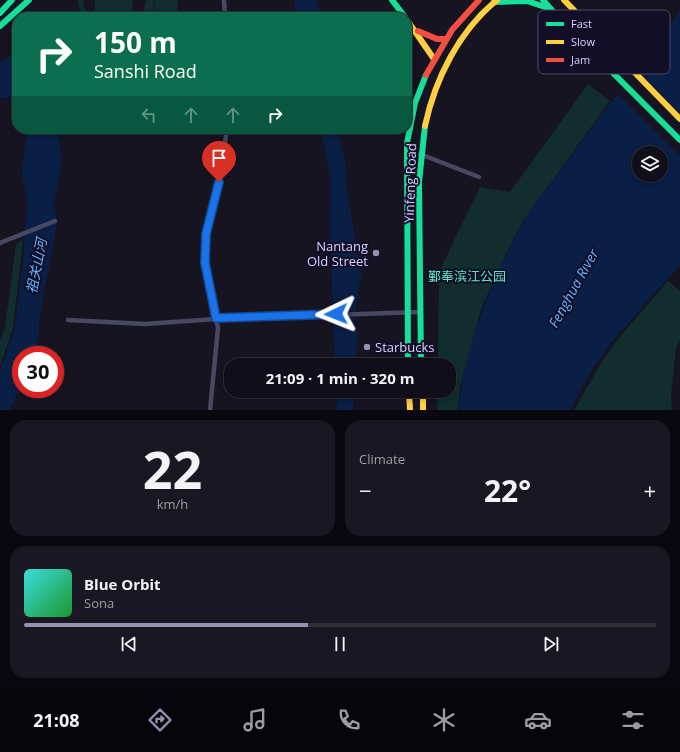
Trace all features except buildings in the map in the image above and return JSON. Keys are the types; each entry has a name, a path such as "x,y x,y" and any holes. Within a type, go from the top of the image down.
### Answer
{"main road":[{"path":"0,12 12,0"},
{"path":"16,12 29,0"},
{"path":"392,0 401,12"},
{"name":"Yinfeng Road","path":"412,122 416,102 425,77 434,59 458,21 479,0"},
{"path":"543,0 551,9"},
{"path":"564,0 573,10"},
{"path":"495,1 527,1 551,9"},
{"name":"Yinfeng Road","path":"421,358 419,312 420,154 425,118 436,84 453,51 482,14 495,1"},
{"path":"0,26 12,15"},
{"path":"412,26 434,59"},
{"path":"414,29 430,37 446,39"},
{"path":"615,74 680,140"},
{"path":"636,74 680,119"},
{"name":"Yinfeng Road","path":"408,358 406,313 408,142 410,134"},
{"path":"409,398 410,410"},
{"path":"423,398 424,410"}],"street":[{"path":"224,0 225,12"},
{"path":"210,410 218,328 205,263 206,234 216,194 226,134"},
{"path":"420,154 479,177"},
{"path":"0,243 55,221"},
{"path":"68,320 145,324 216,318 419,312"}],"green space":[{"path":"78,0 83,0 84,8 89,12 80,12"},
{"path":"95,0 133,0 132,12 94,12"},
{"path":"146,0 154,0 154,6 155,0 178,0 177,12 154,12 154,8 152,12 143,12"},
{"name":"鄞奉滨江公园","path":"588,84 610,101 523,221 505,256 481,309 460,388 458,410 437,410 438,398 456,398 456,358 438,358 439,272 480,187 510,192"},
{"path":"23,240 13,328 0,366 0,340 5,328 16,244"},
{"path":"668,281 680,291 680,341 676,348 671,396 672,410 574,410 603,360 618,339"}],"water":[{"path":"295,0 316,0 320,12 295,12"},
{"name":"Fenghua Rıver","path":"680,11 680,265 605,352 580,390 571,410 459,410 466,362 481,313 491,289 512,243 527,215 633,74 670,74 670,25"},
{"path":"12,55 12,97 0,98 0,62"},
{"name":"祖关山河","path":"26,134 59,134 62,161 54,202 57,223 40,315 37,346 12,346 12,398 15,398 10,410 0,410 0,371 15,328 23,263 27,201 22,172"},
{"path":"322,134 338,134 345,160 347,191 361,274 354,322 358,333 356,358 335,358 330,236 330,177"},
{"path":"336,398 353,398 353,410 337,410"}],"pier":[{"path":"630,74 641,74 680,113 680,156 616,92"}],"traffic: fast":[{"path":"0,13 12,0"},
{"path":"16,12 29,0"},
{"path":"392,0 401,12"},
{"path":"543,0 552,10"},
{"path":"494,2 527,1 551,9"},
{"path":"0,26 12,15"},
{"path":"614,74 680,140"},
{"path":"412,118 415,103 426,75"},
{"path":"421,358 419,182 425,126"},
{"path":"408,358 407,143 409,134"}],"traffic: slow":[{"path":"425,126 435,91 450,57 471,26 483,12 497,0"},
{"path":"564,0 574,10"},
{"path":"412,27 434,59"},
{"path":"636,74 680,119"},
{"path":"409,398 410,410"},
{"path":"423,398 423,410"}],"traffic: jam":[{"path":"426,75 452,30 479,0"},
{"path":"418,31 437,39 446,39"}],"place":[{"name":"Nantang Old Street","path":"376,253"},
{"name":"Starbucks","path":"367,347"}],"route":[{"path":"219,182 206,234 205,263 216,318 336,314"}]}
